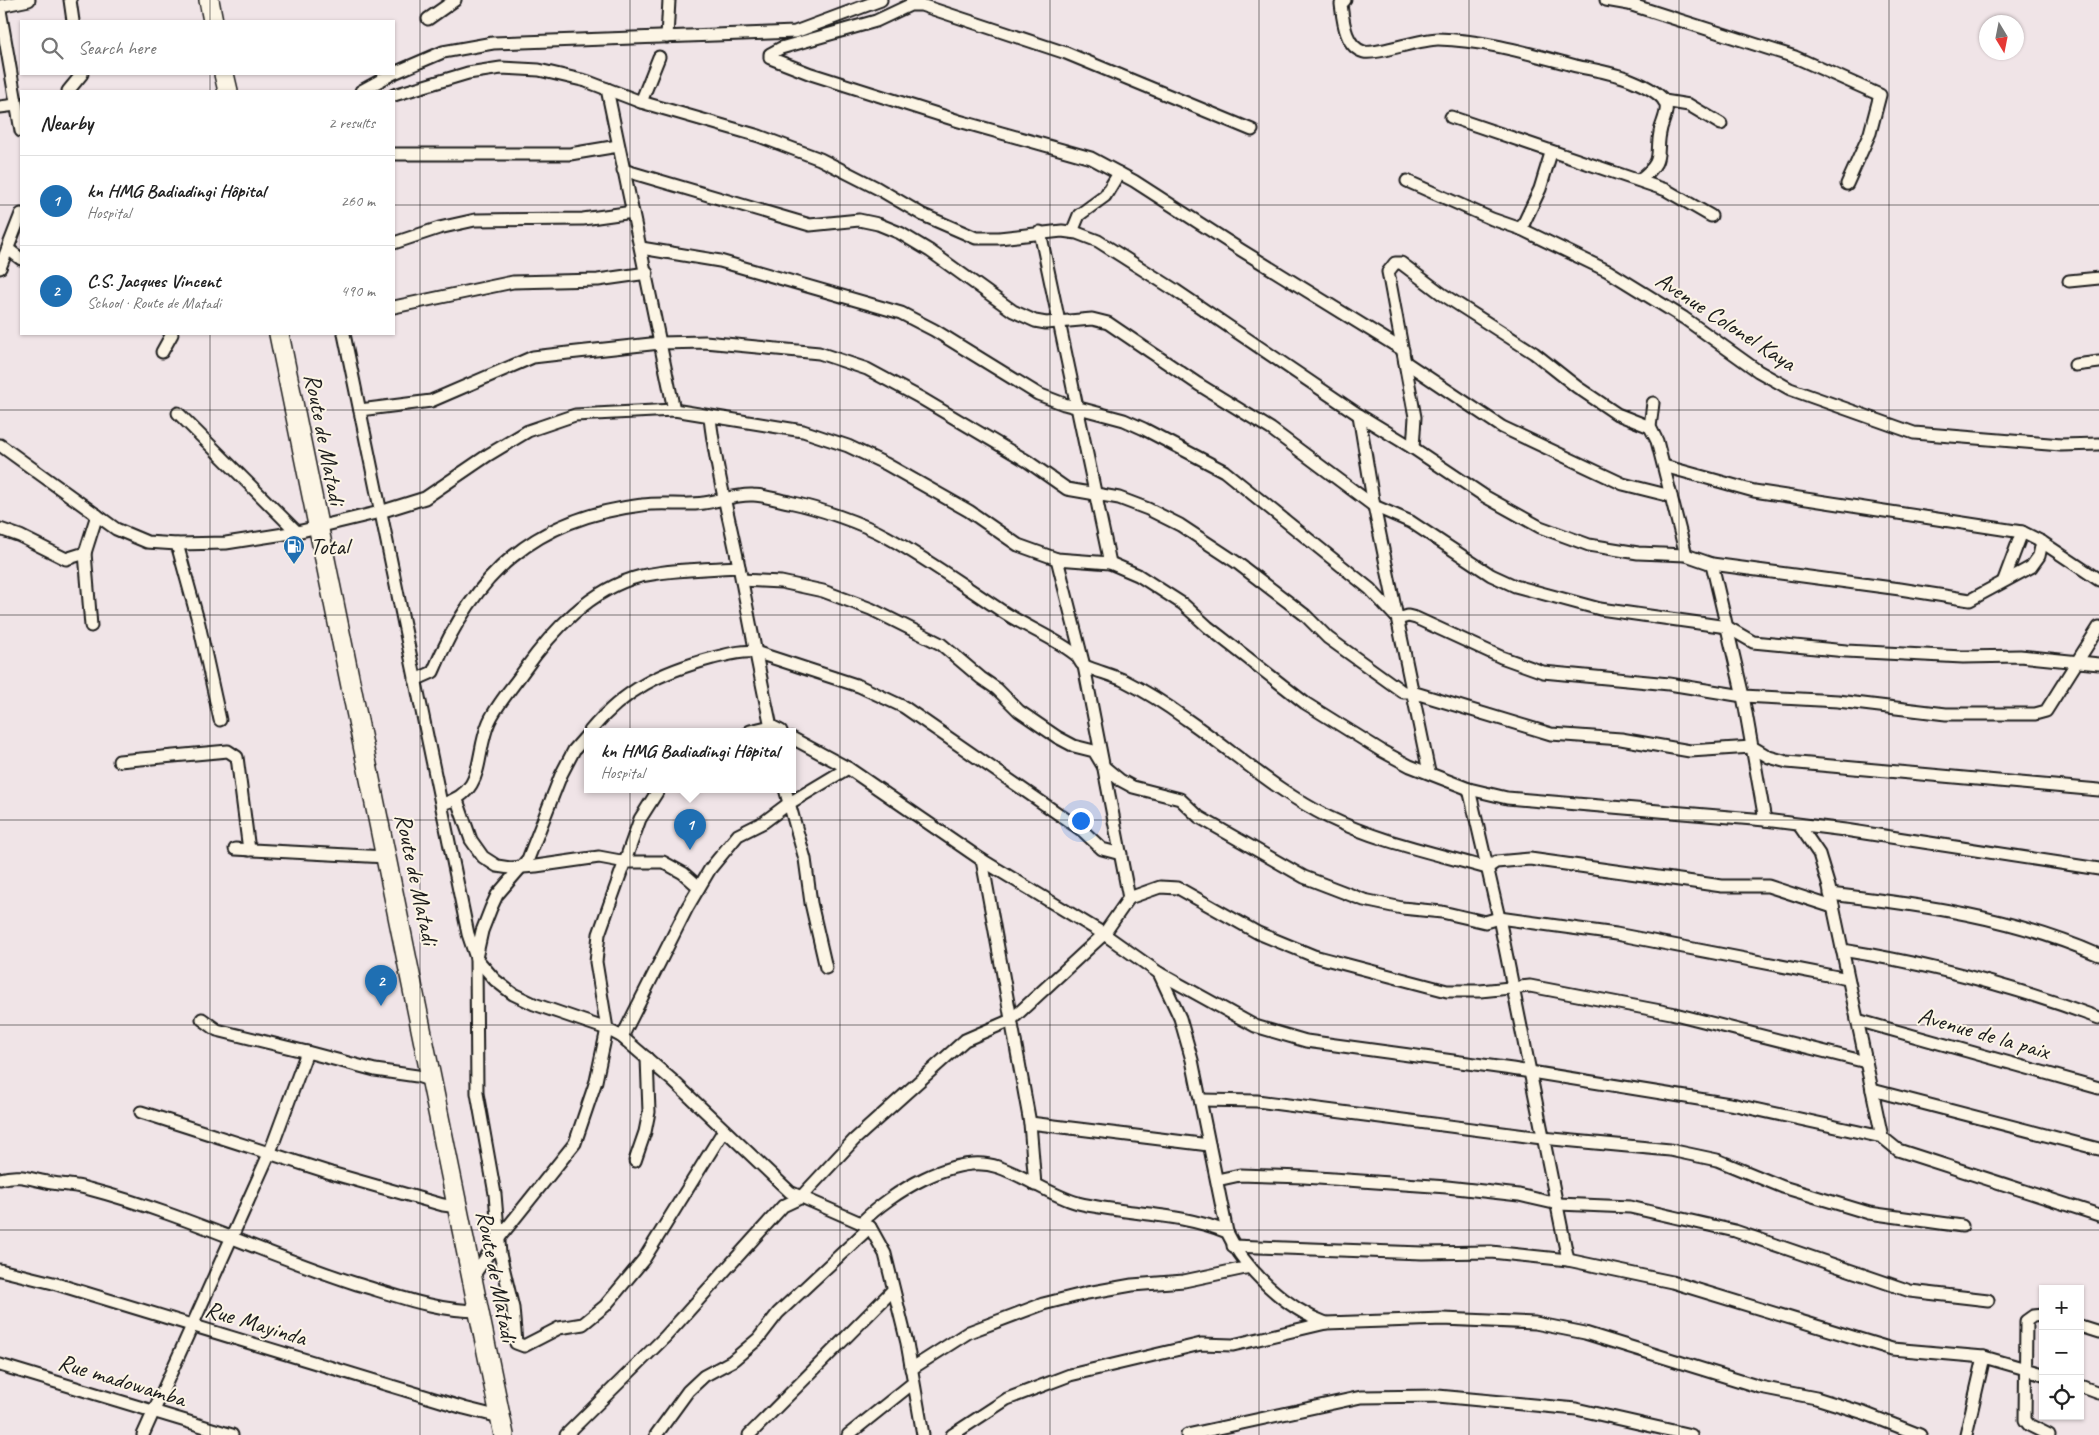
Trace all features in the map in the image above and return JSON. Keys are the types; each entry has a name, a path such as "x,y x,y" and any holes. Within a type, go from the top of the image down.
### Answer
{"highway":[{"path":"209,0 213,20"},
{"path":"224,75 228,90"},
{"name":"Route de Matadi","path":"279,335 502,1426"}],"street":[{"path":"0,6 29,0"},
{"path":"70,0 73,20"},
{"path":"428,19 455,0"},
{"path":"667,37 669,0"},
{"path":"395,72 443,52 469,46 535,40 795,32 881,0"},
{"path":"1345,0 1341,4 1343,24 1354,47 1365,52 1437,39 1505,48 1631,80 1649,89 1664,101 1689,105 1721,124"},
{"path":"1606,0 1629,4 1795,58 1880,95 1870,133 1847,184"},
{"path":"1252,130 1066,53 921,5 910,5 876,21 781,48 770,54 770,58 811,74 1028,142 1091,158 1119,173 1403,350"},
{"path":"0,10 20,121"},
{"path":"641,102 659,57"},
{"path":"395,95 468,73 501,68 539,70 586,81 641,102 759,136 820,159 877,188 922,215 976,238 1000,238 1040,232 1072,232 1098,241 1486,497 1540,527 1589,545 1613,550 1686,556 1712,564 1890,587 1970,600 2004,580 2018,575 2031,566 2039,556 2042,542"},
{"path":"69,90 81,75"},
{"path":"363,90 389,75"},
{"path":"608,89 618,146 647,273 674,410"},
{"path":"1639,180 1653,170 1659,153 1660,134 1666,109 1664,101"},
{"path":"0,108 16,105"},
{"path":"1451,117 1551,153 1666,190 1711,216"},
{"path":"395,154 570,154 618,146"},
{"path":"1521,230 1540,189 1551,153"},
{"path":"623,170 810,226 859,220 878,224 900,233 1013,311 1035,321 1060,322 1092,319 1108,323 1127,334 1198,384 1270,429 1374,506 1411,522 1491,575 1515,586 1600,609 1727,627 1753,642 1846,651 1963,657 2020,656 2099,664"},
{"path":"1072,232 1079,215 1105,196 1119,173"},
{"name":"Avenue Colonel Kaya","path":"1407,181 1608,270 1684,318 1758,371 1790,389 1914,433 2061,445 2099,444"},
{"path":"395,243 440,228 475,220 583,219 632,212"},
{"path":"0,268 20,217"},
{"path":"1040,232 1110,563"},
{"path":"641,248 720,261 900,313 934,330 1038,394 1124,420 1224,471 1370,589 1398,619"},
{"path":"8,249 20,258"},
{"path":"1413,448 1415,417 1406,362 1388,277 1390,268 1395,263 1401,263 1442,294 1534,353 1577,387 1617,414 1650,427"},
{"path":"395,307 513,282 598,280 647,273"},
{"path":"2069,281 2099,278"},
{"path":"162,352 171,335"},
{"path":"344,335 468,934 476,958 495,980 513,994 534,1004 607,1029 622,1037 647,1058 790,1192 800,1198 866,1225 885,1254 924,1435"},
{"path":"360,410 431,401 533,358 660,343 704,342 773,347 819,353 867,369 1027,460 1067,489 1119,498 1148,509 1180,525 1236,562 1306,616 1328,638 1403,692 1412,692 1551,734 1621,739 1690,752 1752,747 1769,757 1787,762 2099,790"},
{"path":"1406,362 1502,427 1543,448 1623,484 1671,496"},
{"path":"2075,365 2099,362"},
{"path":"1653,403 1650,427 1664,466 1686,556"},
{"path":"0,445 97,515 130,536 148,542 177,544 226,543 297,532 380,512 425,498 488,455 538,428 575,415 674,410 710,418 803,431 848,446 886,464 969,511 1018,545 1057,560 1110,563 1138,576 1183,604 1208,627 1305,703 1382,751 1410,766 1469,789 1508,798 1765,820 1962,847 2099,869"},
{"path":"178,414 297,532"},
{"path":"1360,415 1374,506 1429,772"},
{"path":"710,418 715,461 742,580 755,652 774,728"},
{"path":"1664,466 1754,491 2022,532 2042,542 2099,580"},
{"path":"415,680 433,672 447,638 468,602 487,580 523,548 552,530 588,516 624,507 656,503 702,503 754,494 809,506 885,536 1018,622 1072,653 1084,666 1103,671 1125,681 1184,717 1235,753 1273,785 1328,817 1385,838 1487,868"},
{"path":"91,626 85,553 97,515"},
{"path":"0,529 20,536 66,559 85,553"},
{"path":"2004,580 2022,532"},
{"path":"177,544 199,624 220,720"},
{"path":"1057,560 1084,666 1129,898"},
{"path":"1712,564 1743,696 1765,820"},
{"path":"442,804 456,800 467,791 475,778 489,723 495,712 539,649 559,625 600,594 626,581 666,572 739,567"},
{"path":"742,580 781,582 823,591 871,609 941,644 980,678 997,689 1019,711 1057,737 1074,746 1094,751 1103,766 1120,780 1134,787 1180,799 1199,817 1304,878 1364,900 1402,908 1442,912 1485,922 1499,918 1616,934 1848,979"},
{"path":"1398,619 1408,616 1416,618 1501,657 1543,672 1669,684 1743,696 1838,701 1946,714 2035,714 2046,711 2099,627"},
{"path":"592,728 602,716 652,678 680,667 719,657 746,651 755,652 860,686 904,707 1083,831 1102,849 1121,854"},
{"path":"584,739 574,750 561,775 524,866 497,895 482,931 476,958 477,1093 496,1194 499,1238 505,1281 513,1308 516,1343 524,1346 559,1328 583,1324 605,1306 644,1259 724,1130"},
{"path":"796,740 848,768 982,860 1104,934 1159,973 1255,1026 1306,1041 1736,1105 1882,1137 1898,1150 2099,1215"},
{"path":"119,761 228,751 237,757 249,850"},
{"path":"622,1037 699,887 710,869 738,835 764,822 788,804 848,768"},
{"path":"1469,789 1499,918 1568,1260"},
{"path":"472,1278 499,1238 574,1143 596,1081 607,1029 596,962 599,934 640,819 656,793"},
{"path":"786,793 805,859 811,903 826,968"},
{"path":"456,800 471,840 484,856 497,866 524,866 599,858 626,862 663,862 683,873 699,887"},
{"path":"1799,825 1819,854 1830,894 1882,1137"},
{"path":"235,849 386,857"},
{"path":"1487,868 1496,862 1530,859 1722,886 1768,886 1833,907"},
{"path":"982,860 1030,1123 1035,1185"},
{"path":"566,1435 665,1337 784,1206 800,1198 854,1140 964,1040 1011,1020 1104,934 1129,898 1160,887 1178,888 1258,933 1314,956 1447,991 1480,991 1530,986 1671,1013 1866,1062"},
{"path":"1830,894 1973,914 2028,928 2099,955"},
{"path":"1842,950 1893,958 2016,988 2099,1018"},
{"path":"1159,973 1180,1018 1201,1100 1227,1232 1233,1246 1250,1267 1290,1304 1309,1317 1326,1323"},
{"path":"202,1019 216,1030 375,1070 417,1076 432,1081"},
{"name":"Avenue de la paix","path":"1857,1020 2099,1088"},
{"path":"143,1435 270,1152 306,1052"},
{"path":"635,1161 645,1132 649,1112 647,1058"},
{"path":"1872,1090 2099,1149"},
{"path":"1201,1100 1257,1101 1542,1138 1670,1150 1717,1160 1783,1187 1870,1213 1962,1226"},
{"path":"141,1112 331,1173 442,1205 458,1207"},
{"path":"1030,1123 1209,1146"},
{"path":"656,1435 688,1392 704,1376 732,1361 758,1339 778,1313 866,1225 877,1208 924,1178 946,1169 970,1165 995,1166 1077,1202 1186,1218 1227,1232"},
{"path":"0,1179 11,1175 27,1176 50,1183 87,1188 164,1211 328,1274 417,1303 457,1311 479,1310"},
{"path":"1217,1180 1240,1175 1262,1175 1447,1187 1519,1195 1558,1204 1630,1207 1710,1224 1803,1254 1910,1292 1988,1300"},
{"path":"1233,1246 1422,1252 1492,1252 1568,1260 1672,1282 1892,1349 1984,1357 2039,1373"},
{"path":"911,1369 969,1332 1044,1304 1096,1291 1132,1285 1184,1281 1250,1267"},
{"name":"Rue Mayinda","path":"0,1270 53,1283 464,1408 502,1426"},
{"path":"749,1435 892,1291"},
{"path":"2039,1315 2033,1316 2026,1321 2024,1368 2025,1420 2029,1425 2049,1435"},
{"path":"952,1435 1008,1399 1070,1375 1201,1344 1233,1345 1326,1323 1443,1319 1544,1325 1585,1333 1760,1388 1816,1398 1864,1413 1920,1435"},
{"path":"2084,1327 2099,1332"},
{"path":"1966,1435 1984,1357"},
{"name":"Rue madowamba","path":"0,1366 232,1435"},
{"path":"848,1435 914,1383"},
{"path":"2084,1387 2099,1393"},
{"path":"1187,1435 1361,1397 1438,1396 1576,1409 1691,1435"}],"place":[{"name":"Total","path":"294,565"},
{"name":"kn HMG Badiadingi Hôpital","path":"690,850"},
{"name":"C.S. Jacques Vincent","path":"381,1006"}]}
